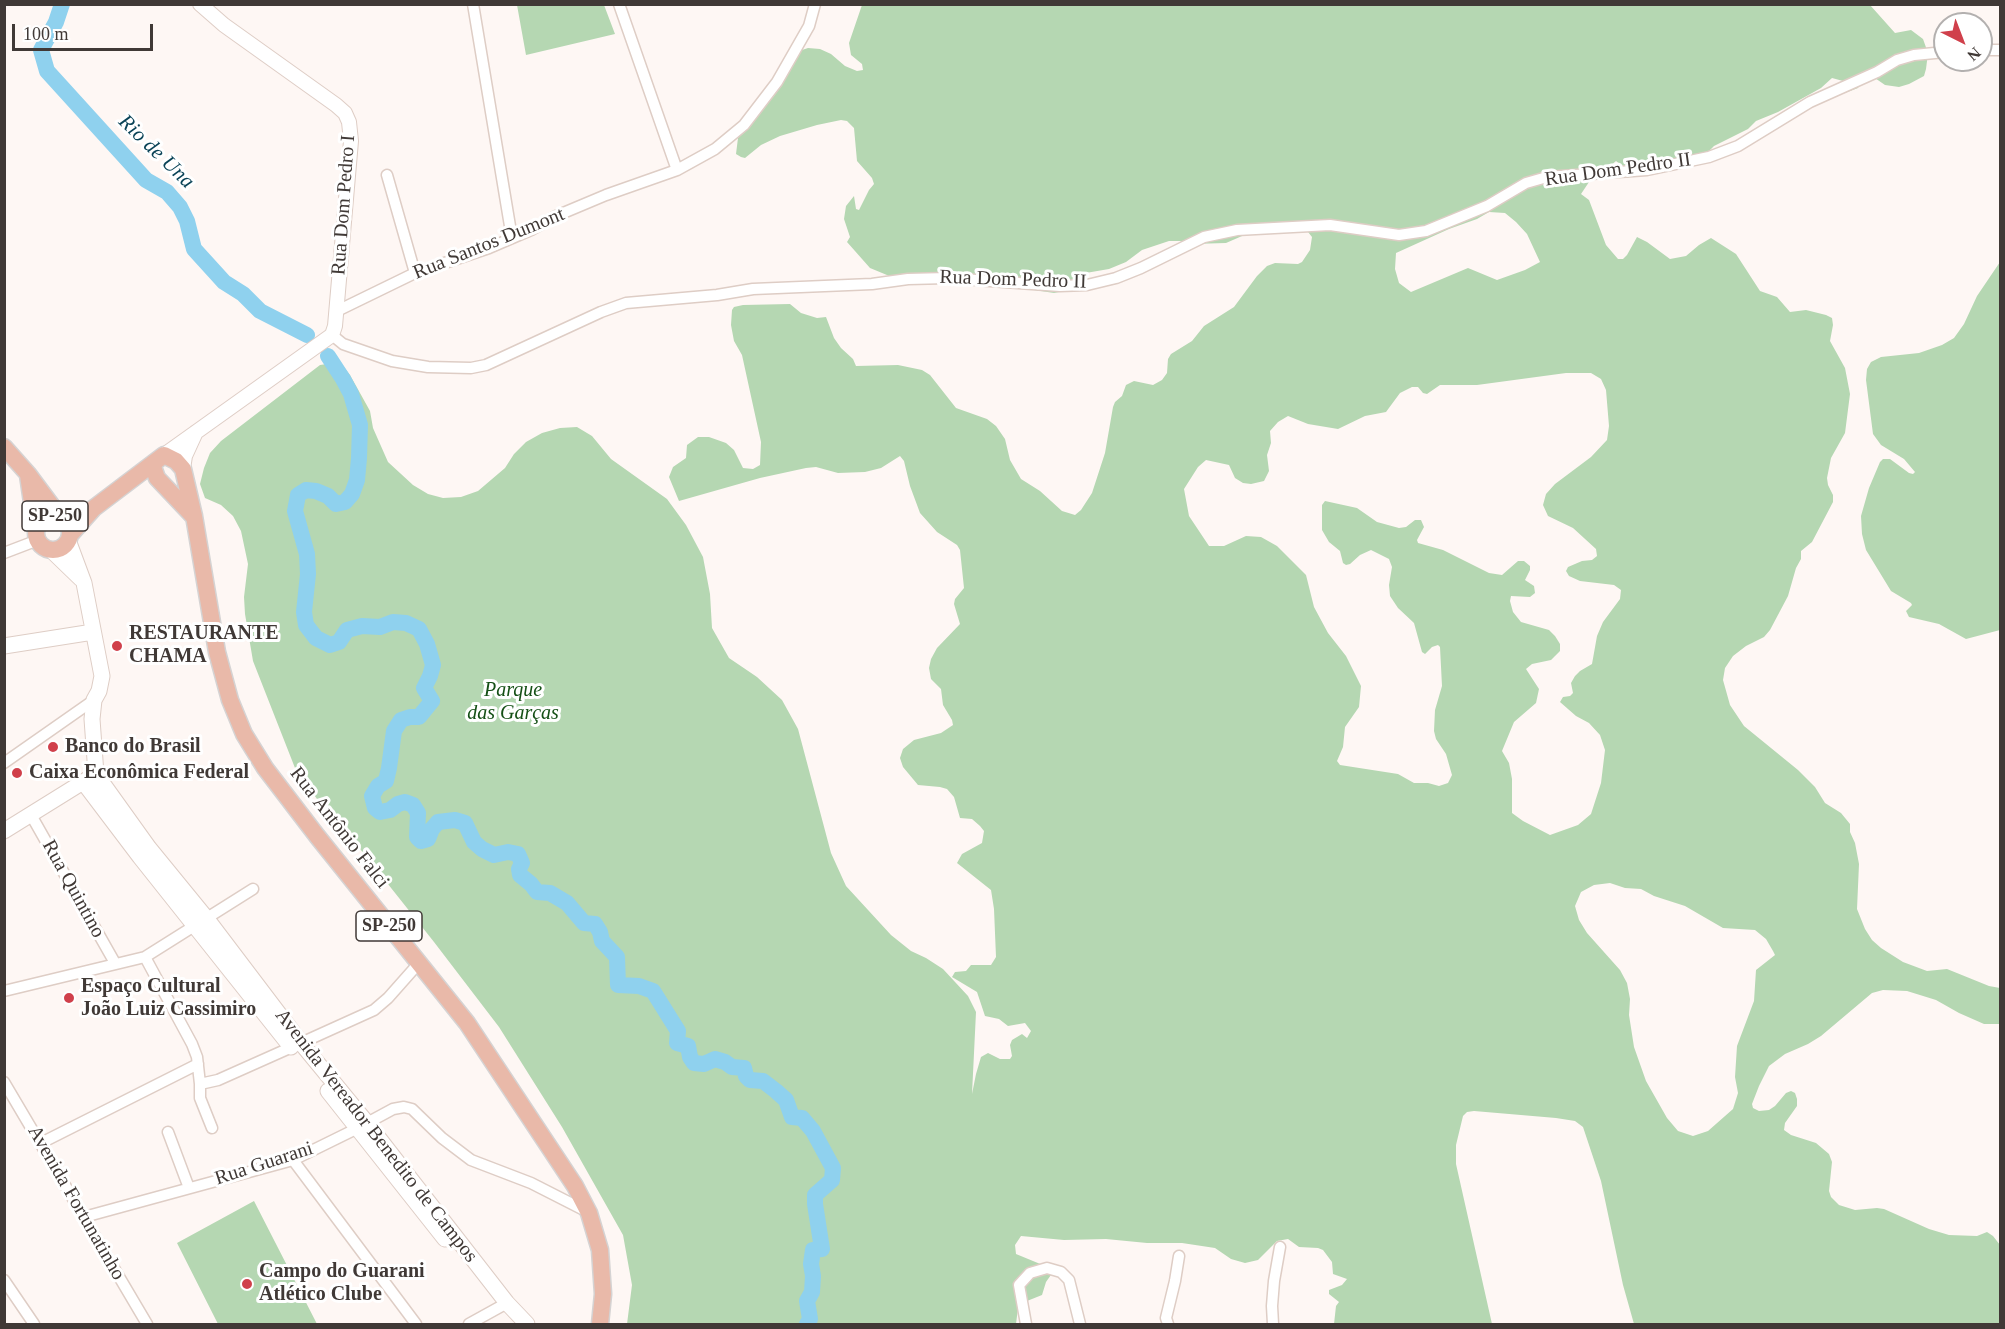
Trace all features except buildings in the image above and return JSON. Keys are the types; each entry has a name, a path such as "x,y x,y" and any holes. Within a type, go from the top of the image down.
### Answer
{"main road":[{"name":"SP-250","path":"4,447 28,474 66,528"},
{"path":"130,481 155,486 164,485 173,482 179,478 183,470 176,461 158,460 157,478 164,485 194,516"},
{"name":"SP-250","path":"42,540 61,548 66,528 158,460"},
{"name":"Rua Antônio Falci","path":"183,470 194,516 217,652 230,700 244,735 265,768 317,837 467,1023 575,1186 598,1237 603,1294 600,1324"},
{"name":"SP-250","path":"28,474 42,540"},
{"name":"SP-250","path":"42,540 40,521 50,516 66,528"},
{"path":"4,831 90,778 94,700 99,691 102,676 84,583 66,528"},
{"path":"42,540 84,583"},
{"path":"4,646 93,632"},
{"name":"Avenida Vereador Benedito de Campos","path":"90,778 145,853 503,1305 514,1324"},
{"name":"Avenida Vereador Benedito de Campos","path":"503,1305 527,1324"}],"street":[{"name":"Rua Dom Pedro I","path":"200,4 224,25 336,105 345,113 349,122 351,141 336,326 332,335"},
{"path":"473,4 512,238"},
{"path":"619,4 677,170"},
{"name":"Rua Santos Dumont","path":"337,311 415,273 440,266 512,238 566,212 677,170 715,149 744,125 777,82 809,26 815,4"},
{"name":"Rua Dom Pedro II","path":"332,335 343,344 392,361 428,367 471,368 486,365 601,312 626,303 753,289 872,284 908,279 948,278 1060,286 1087,285 1116,278 1141,268 1204,237 1237,230 1330,225 1400,235 1426,231 1487,206 1526,183 1547,177 1647,170 1709,157 1738,146 1810,102 1877,72 1897,60 1933,53"},
{"path":"387,175 415,273"},
{"path":"183,470 188,449 197,430 332,335"},
{"name":"SP-250","path":"158,460 197,430"},
{"path":"4,553 42,540"},
{"path":"4,763 94,700"},
{"name":"Rua Quintino","path":"31,815 115,963"},
{"path":"4,991 145,957 253,889"},
{"path":"145,957 192,1044 198,1064 200,1098 212,1128"},
{"path":"200,1084 218,1080 374,1010 419,963"},
{"path":"41,1143 198,1064"},
{"name":"Avenida Fortunatinho","path":"4,1082 8,1098 41,1143 147,1324"},
{"name":"Rua Guarani","path":"84,1217 293,1160 393,1109 404,1107 412,1109 442,1138 471,1160 531,1183 589,1213"},
{"path":"168,1132 189,1188"},
{"path":"293,1160 416,1324"},
{"path":"1274,1324 1272,1306 1280,1247"},
{"path":"1168,1324 1166,1318 1179,1256"},
{"path":"1026,1324 1019,1285 1030,1273 1047,1268 1061,1272 1069,1280 1080,1324"},
{"path":"4,1280 34,1324"},
{"path":"470,1324 503,1305"}],"green space":[{"path":"517,5 604,5 615,34 526,55"},
{"name":"Parque das Garças","path":"862,5 1870,5 1895,33 1911,30 1923,39 1928,53 1924,76 1909,84 1899,87 1885,85 1864,73 1858,88 1842,94 1840,92 1843,81 1832,78 1821,88 1778,112 1756,121 1748,129 1714,146 1709,151 1627,178 1622,166 1616,161 1591,179 1581,194 1589,200 1606,245 1618,259 1623,259 1627,255 1637,237 1670,259 1686,256 1711,238 1736,254 1760,291 1777,297 1790,312 1806,310 1832,318 1830,341 1845,368 1850,394 1845,433 1831,458 1827,478 1833,502 1812,542 1801,551 1801,559 1788,596 1770,630 1764,637 1733,656 1725,668 1723,680 1730,705 1744,726 1798,770 1815,787 1825,803 1841,813 1850,824 1859,864 1857,909 1872,940 1903,962 1927,971 1947,969 1989,986 2000,988 2000,1024 1984,1024 1936,1000 1907,991 1883,990 1872,993 1821,1036 1785,1054 1769,1066 1752,1104 1753,1108 1759,1111 1769,1110 1786,1093 1791,1091 1795,1093 1797,1106 1785,1123 1784,1130 1791,1135 1816,1143 1829,1154 1832,1162 1829,1191 1831,1197 1839,1205 1855,1210 1884,1209 1929,1229 1949,1235 1977,1236 1987,1232 1993,1236 2000,1245 2000,1324 1634,1324 1623,1285 1601,1181 1583,1127 1575,1121 1556,1118 1474,1111 1467,1112 1463,1116 1456,1145 1456,1164 1492,1324 1334,1324 1336,1306 1339,1302 1329,1294 1329,1290 1342,1285 1347,1279 1333,1274 1332,1262 1323,1250 1299,1247 1288,1239 1277,1241 1258,1260 1245,1263 1231,1259 1215,1248 1182,1243 1147,1243 1106,1239 1064,1240 1021,1236 1015,1245 1016,1254 1050,1268 1053,1272 1046,1282 1042,1295 1022,1303 1018,1308 1016,1324 627,1324 632,1285 623,1235 562,1127 499,1027 341,825 317,799 295,768 253,661 244,597 248,564 241,531 233,516 221,505 205,498 200,484 210,453 221,441 320,365 340,362 370,411 373,428 388,462 413,485 428,494 443,498 461,497 478,491 505,468 526,442 542,433 560,428 577,427 592,436 611,459 667,499 686,525 703,557 710,594 712,628 729,658 757,677 782,700 798,729 831,853 846,886 891,935 911,951 943,969 968,996 976,1012 972,1094 981,1057 988,1053 1000,1059 1010,1059 1012,1040 1022,1034 1027,1038 1031,1031 1025,1023 1008,1026 999,1019 985,1016 977,992 952,977 955,972 966,971 971,965 991,965 996,957 991,890 957,863 962,854 982,843 984,831 972,819 960,818 954,797 947,789 918,785 903,767 900,758 903,749 914,740 941,733 953,725 943,705 941,689 931,679 929,668 937,648 960,624 954,604 955,599 964,588 960,550 957,545 937,532 920,513 904,461 900,456 881,468 865,472 838,473 816,467 806,468 760,478 679,501 669,477 673,467 686,458 687,445 698,437 709,437 726,443 734,450 743,468 753,469 760,465 761,442 742,355 734,341 731,325 732,310 734,307 743,305 790,304 801,313 817,318 826,317 834,338 853,359 856,366 898,365 922,370 930,375 956,408 987,419 996,426 1005,439 1010,460 1021,479 1040,491 1062,511 1075,515 1092,493 1105,453 1113,407 1122,396 1126,385 1134,381 1153,385 1162,380 1167,373 1168,359 1171,354 1192,341 1204,326 1234,307 1267,266 1275,263 1298,264 1302,262 1310,250 1312,237 1308,232 1249,233 1226,243 1192,244 1169,241 1142,250 1126,262 1109,269 1074,275 1079,282 1070,290 1054,293 1005,283 899,280 870,268 847,242 850,237 844,219 846,206 854,196 856,209 859,210 874,184 872,178 857,161 854,128 847,121 817,125 780,136 761,145 745,158 736,154 738,138 796,52 808,48 820,49 831,54 845,66 857,71 863,70 862,64 851,55 849,43","holes":["1489,212 1505,213 1516,222 1527,234 1540,262 1497,280 1468,268 1411,292 1399,283 1395,269 1396,253","1566,373 1591,373 1601,379 1606,390 1609,426 1607,440 1591,457 1555,484 1546,494 1543,505 1548,516 1573,528 1596,549 1597,556 1592,560 1582,561 1568,567 1566,571 1569,576 1580,581 1614,585 1621,590 1620,599 1603,622 1597,636 1592,664 1575,676 1571,683 1573,693 1563,697 1560,702 1576,716 1589,723 1600,735 1605,750 1601,783 1591,814 1578,825 1550,835 1512,813 1512,779 1509,763 1502,751 1514,722 1536,703 1539,689 1526,669 1532,664 1551,660 1560,651 1560,644 1549,630 1521,622 1513,612 1511,596 1530,597 1535,593 1534,586 1525,580 1530,566 1524,561 1518,561 1502,575 1489,573 1443,550 1418,543 1417,540 1424,527 1421,520 1415,520 1406,527 1399,528 1377,522 1357,508 1325,501 1322,505 1322,530 1329,542 1340,551 1343,563 1350,564 1360,555 1371,550 1389,559 1392,567 1390,596 1398,608 1414,623 1422,652 1425,654 1432,647 1438,645 1440,647 1442,686 1435,710 1434,731 1436,739 1446,754 1452,775 1448,783 1439,786 1414,783 1398,774 1340,765 1337,761 1343,747 1345,727 1359,707 1361,686 1346,656 1328,633 1314,607 1306,575 1277,546 1261,537 1246,536 1224,546 1209,546 1189,516 1184,489 1198,467 1206,460 1229,465 1235,478 1243,483 1264,481 1269,471 1267,455 1271,443 1270,431 1288,416 1308,424 1338,429 1365,416 1386,412 1400,393 1412,387 1418,387 1427,394 1440,385 1477,385","1610,883 1625,888 1641,889 1654,896 1685,906 1723,928 1755,930 1766,939 1775,955 1756,970 1754,1001 1737,1046 1735,1077 1738,1093 1733,1109 1708,1131 1693,1136 1678,1131 1667,1118 1646,1081 1634,1047 1627,983 1620,970 1587,933 1579,920 1575,906 1581,892 1594,885"]},
{"path":"2000,262 2000,630 1966,639 1939,624 1909,617 1906,611 1912,605 1911,603 1891,591 1866,550 1861,516 1880,462 1883,459 1890,459 1909,473 1915,472 1904,459 1881,445 1873,434 1866,380 1867,369 1871,362 1881,357 1919,353 1954,338 1964,324 1977,296"},
{"name":"Campo do Guarani Atlético Clube","path":"254,1201 317,1324 218,1324 177,1243"}],"waterway":[{"name":"Rio de Una","path":"62,4 56,22 41,50 47,71 146,180 167,192 180,207 187,221 194,249 224,282 243,294 260,311 307,335"},
{"name":"Rio de Una","path":"328,356 351,394 360,425 359,458 357,480 352,494 345,502 336,504 328,496 316,491 306,490 298,495 295,511 307,554 308,574 304,612 306,625 316,638 330,645 339,642 347,630 362,626 380,627 393,622 406,623 419,629 427,644 433,665 424,688 432,701 419,717 401,720 394,731 386,781 378,786 372,796 375,808 380,812 390,810 405,802 413,805 418,813 417,837 421,841 428,839 438,822 455,820 465,823 474,842 482,849 494,855 508,852 518,854 522,863 519,869 520,875 537,892 550,893 567,903 584,923 595,924 602,941 617,957 618,985 639,986 653,991 678,1031 677,1043 688,1046 694,1063 704,1064 715,1059 732,1067 744,1068 750,1080 763,1081 776,1091 786,1100 792,1117 802,1118 813,1131 833,1168 832,1180 815,1195 822,1249 813,1250 812,1292 807,1301 810,1319 807,1324"}],"place":[{"name":"RESTAURANTE CHAMA","path":"117,646"},
{"name":"Banco do Brasil","path":"53,747"},
{"name":"Caixa Econômica Federal","path":"17,773"},
{"name":"Espaço Cultural João Luiz Cassimiro","path":"69,998"},
{"name":"Campo do Guarani Atlético Clube","path":"247,1284"}]}
